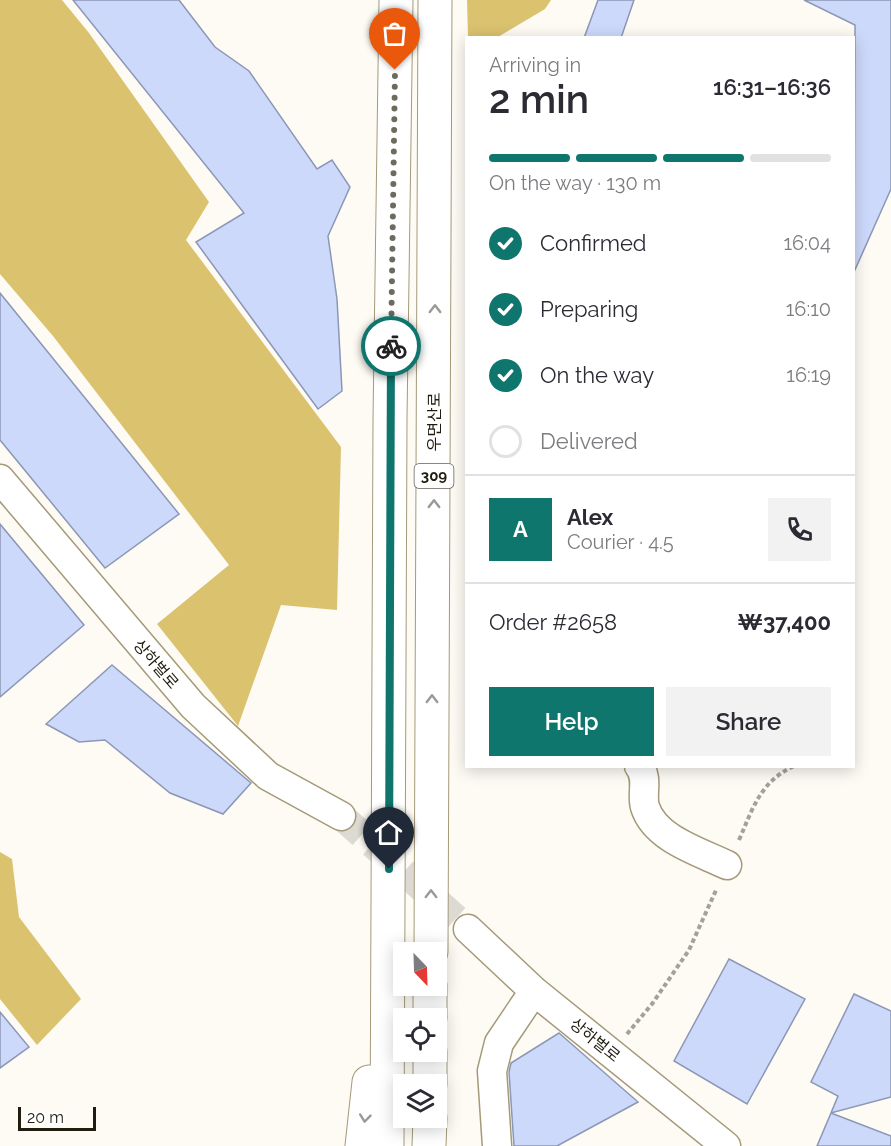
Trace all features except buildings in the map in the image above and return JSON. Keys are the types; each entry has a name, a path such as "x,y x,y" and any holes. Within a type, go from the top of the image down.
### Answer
{"highway":[{"path":"387,1146 390,419 396,0"},
{"name":"우면산로","path":"431,942 435,0"},
{"path":"362,1146 388,893"},
{"path":"429,1128 429,1146"}],"street":[{"name":"상하벌로","path":"0,479 193,706 268,776 341,816"},
{"path":"640,768 645,783 644,805 652,823 680,842 727,866"},
{"name":"상하벌로","path":"468,928 534,991 726,1146"},
{"path":"497,1146 492,1071 499,1043 534,991"}],"path":[{"path":"612,1054 652,1004 689,950 761,792 777,774 790,768"}],"shaded area":[{"path":"0,0 62,0 89,33 209,202 186,240 341,447 337,610 281,605 238,726 157,624 229,565 53,336 0,274"},
{"path":"467,0 551,0 545,9 500,36 468,36"},
{"path":"0,852 12,859 19,917 81,999 37,1045 0,999"}],"tunnel":[{"path":"341,816 468,929"}],"way so far":[{"path":"391,346 395,70"}],"route":[{"path":"389,869 391,346"}]}
